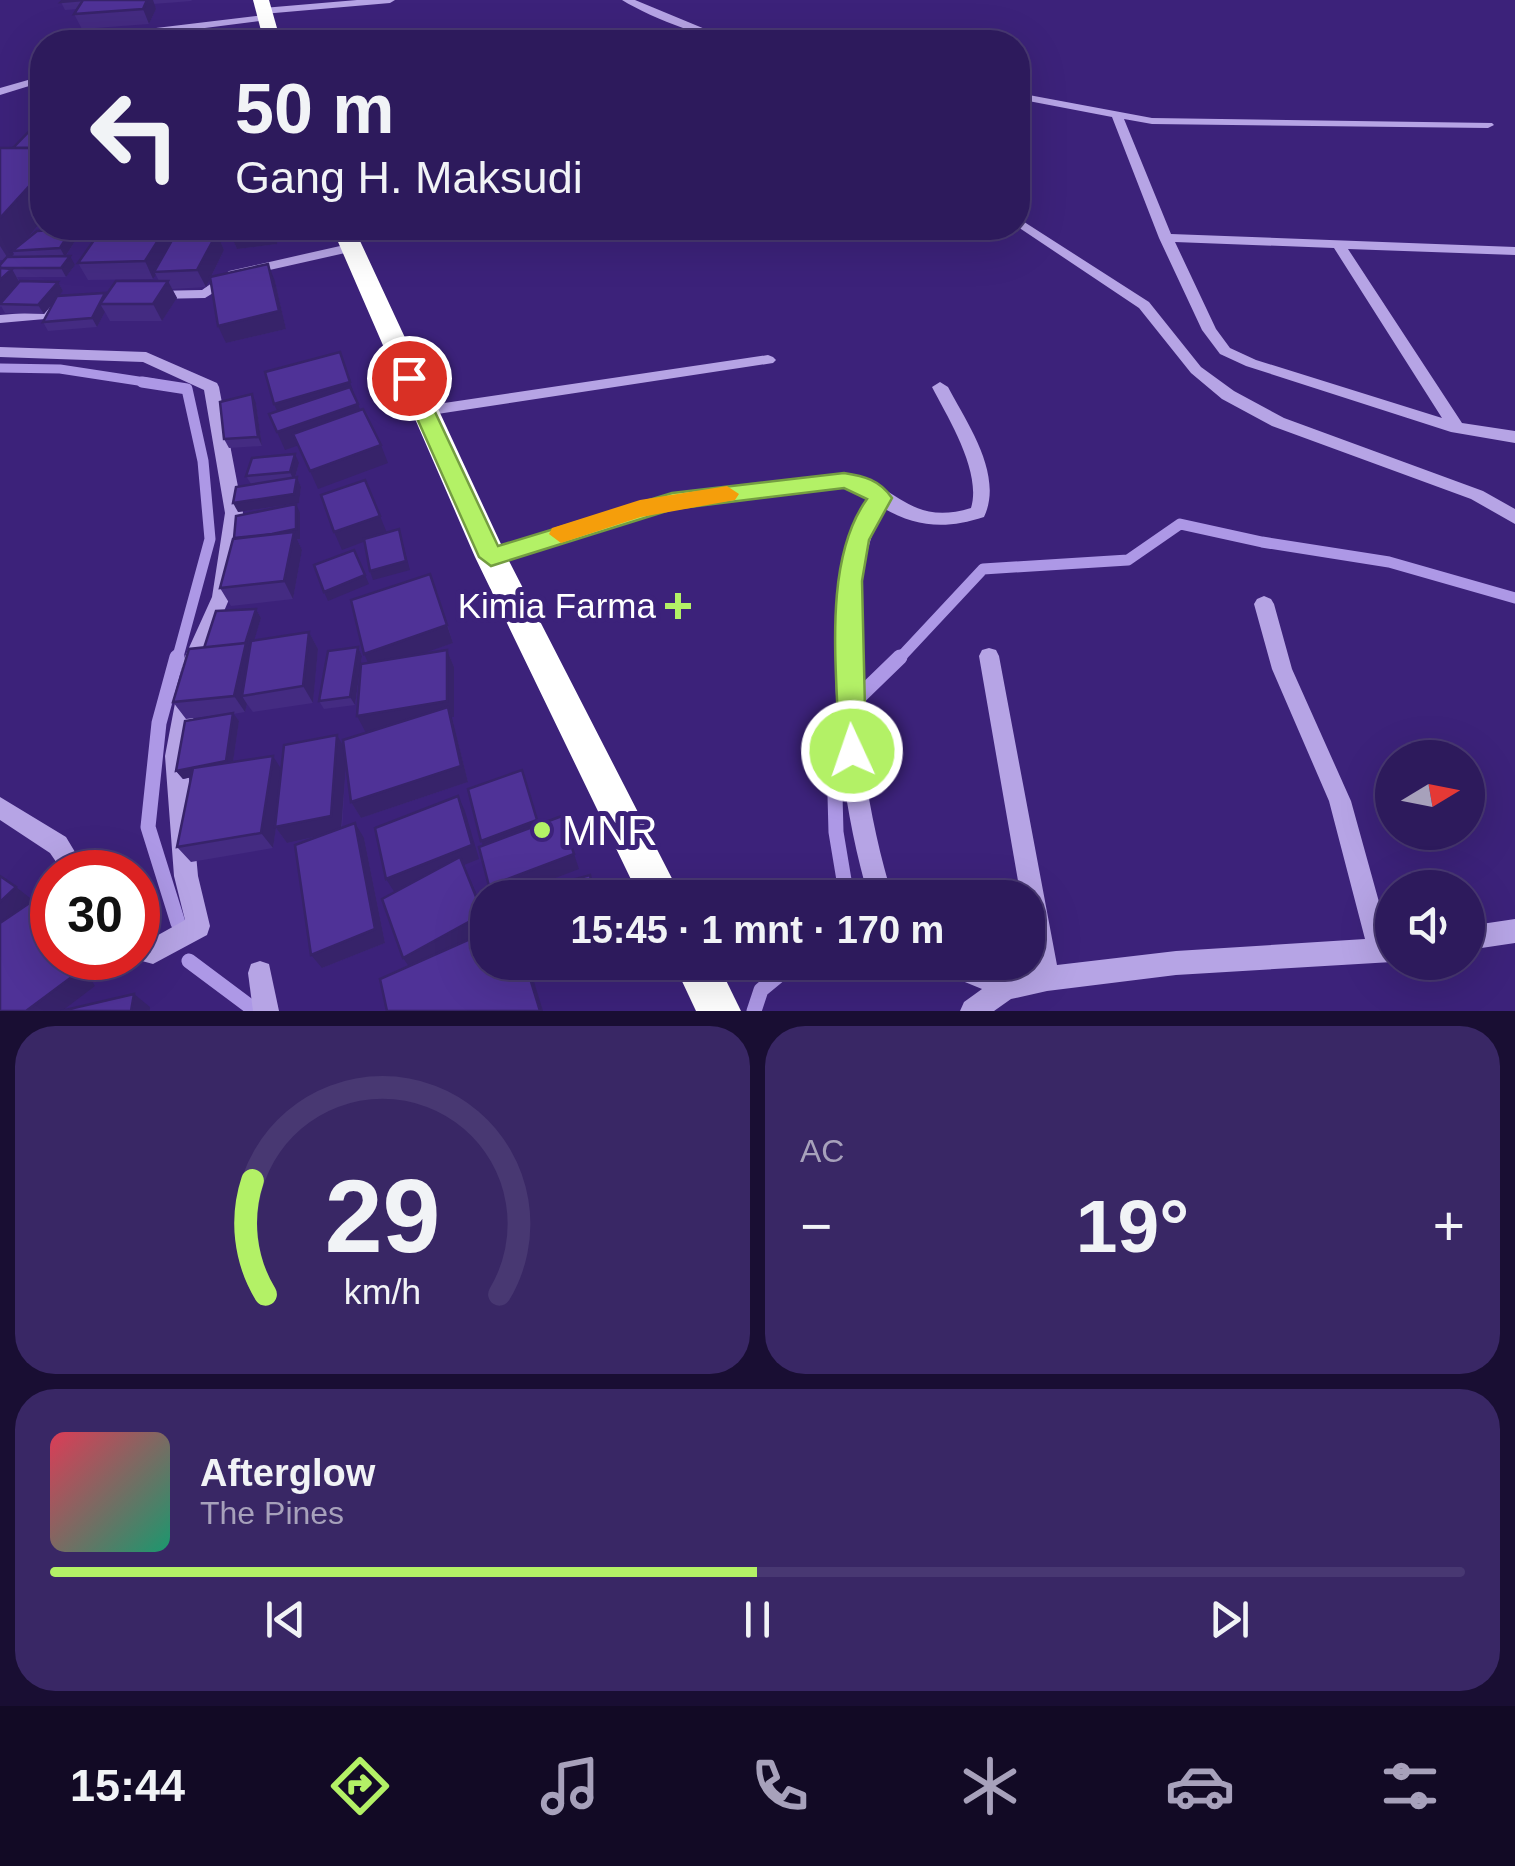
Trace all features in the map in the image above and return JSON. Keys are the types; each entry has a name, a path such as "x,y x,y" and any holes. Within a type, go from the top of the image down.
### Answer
{"highway":[{"path":"347,240 491,557 653,880"},
{"path":"703,980 718,1011"}],"street":[{"path":"167,30 263,10 390,0"},
{"path":"627,0 700,30"},
{"path":"21,85 30,79"},
{"path":"0,92 30,82"},
{"path":"1030,98 1117,116 1232,124 1488,125"},
{"path":"1117,116 1166,238 1210,330 1225,350 1251,363 1457,428 1515,437"},
{"path":"1030,230 1144,305 1196,370 1228,395 1278,422 1478,496 1515,516"},
{"path":"1166,238 1509,250 1515,265"},
{"path":"133,295 205,294 234,274 340,240"},
{"path":"1339,245 1457,428"},
{"path":"0,319 40,316 79,296"},
{"path":"0,352 146,357 211,386 234,514 220,597 192,661 176,756 186,876 198,926 160,948"},
{"path":"424,411 768,360"},
{"path":"491,557 672,501 844,480 862,484 916,520 935,522 978,512 984,494 940,387"},
{"path":"874,880 864,848 852,751 850,581 865,520 880,498"},
{"path":"1264,604 1282,670 1340,801 1375,913"},
{"path":"990,656 1048,980"},
{"path":"0,808 61,850"},
{"path":"1485,935 1515,930"},
{"path":"974,1011 1006,987 1048,980 1176,963 1375,952"},
{"path":"260,974 266,1011"},
{"path":"989,980 1006,987"}],"building":[{"path":"83,0 147,0 143,9 74,14"},
{"path":"30,130 30,148 13,148"},
{"path":"0,148 30,148 30,185 0,218"},
{"path":"30,237 30,240 65,240 60,248 12,251"},
{"path":"94,240 158,240 145,261 78,263"},
{"path":"172,240 213,240 197,270 154,272"},
{"path":"70,256 61,268 0,268 7,257"},
{"path":"268,264 279,311 218,326 210,277"},
{"path":"0,268 12,269 0,280"},
{"path":"20,281 58,282 38,305 0,304"},
{"path":"116,281 168,281 153,304 100,304"},
{"path":"105,293 92,318 43,322 57,296"},
{"path":"340,352 350,382 274,404 265,372"},
{"path":"350,387 358,404 277,432 269,414"},
{"path":"252,394 258,437 224,439 220,402"},
{"path":"363,409 381,445 310,471 293,434"},
{"path":"295,454 290,472 246,476 252,458"},
{"path":"297,477 294,494 233,503 236,487"},
{"path":"365,480 380,516 334,532 321,495"},
{"path":"296,504 296,529 234,538 236,516"},
{"path":"399,529 406,561 370,571 364,539"},
{"path":"294,532 284,581 220,588 233,539"},
{"path":"354,550 365,575 324,592 314,565"},
{"path":"430,574 447,625 364,654 351,600"},
{"path":"256,609 245,644 204,648 216,611"},
{"path":"309,632 303,686 242,696 251,641"},
{"path":"246,643 234,696 173,702 189,649"},
{"path":"358,647 350,697 319,701 328,651"},
{"path":"447,650 447,701 357,716 361,664"},
{"path":"448,707 461,766 351,802 343,740"},
{"path":"233,713 226,761 176,771 185,721"},
{"path":"337,735 331,816 275,827 284,745"},
{"path":"273,756 261,833 177,847 193,768"},
{"path":"522,770 537,820 481,841 468,789"},
{"path":"458,796 472,845 386,879 375,828"},
{"path":"562,816 574,854 505,880 487,880 479,847"},
{"path":"355,823 375,929 311,955 295,845"},
{"path":"460,857 470,882 470,921 403,958 382,899"},
{"path":"0,876 16,887 0,902"},
{"path":"30,903 30,980 68,980 26,1011 0,1011 0,923"},
{"path":"470,939 470,980 531,980 540,1011 387,1011 380,979"},
{"path":"134,994 131,1011 61,1011"}],"waterway":[{"path":"0,368 60,369 158,384"},
{"path":"142,382 187,389 203,461 210,539 177,660"},
{"path":"898,660 983,569 1128,560 1180,524 1262,542 1389,562 1515,598"},
{"path":"177,657 159,723 148,827 178,923"},
{"path":"844,880 836,832 833,722 900,657"},
{"path":"189,961 256,1011"},
{"path":"754,1011 761,990 773,980"}],"slow traffic":[{"path":"561,534 640,508 727,494"}],"place":[{"name":"Kimia Farma","path":"678,606"},
{"name":"MNR","path":"542,830"}],"route":[{"path":"409,378 491,557 672,501 844,480 862,484 880,498 865,520 850,581 852,751"}]}
